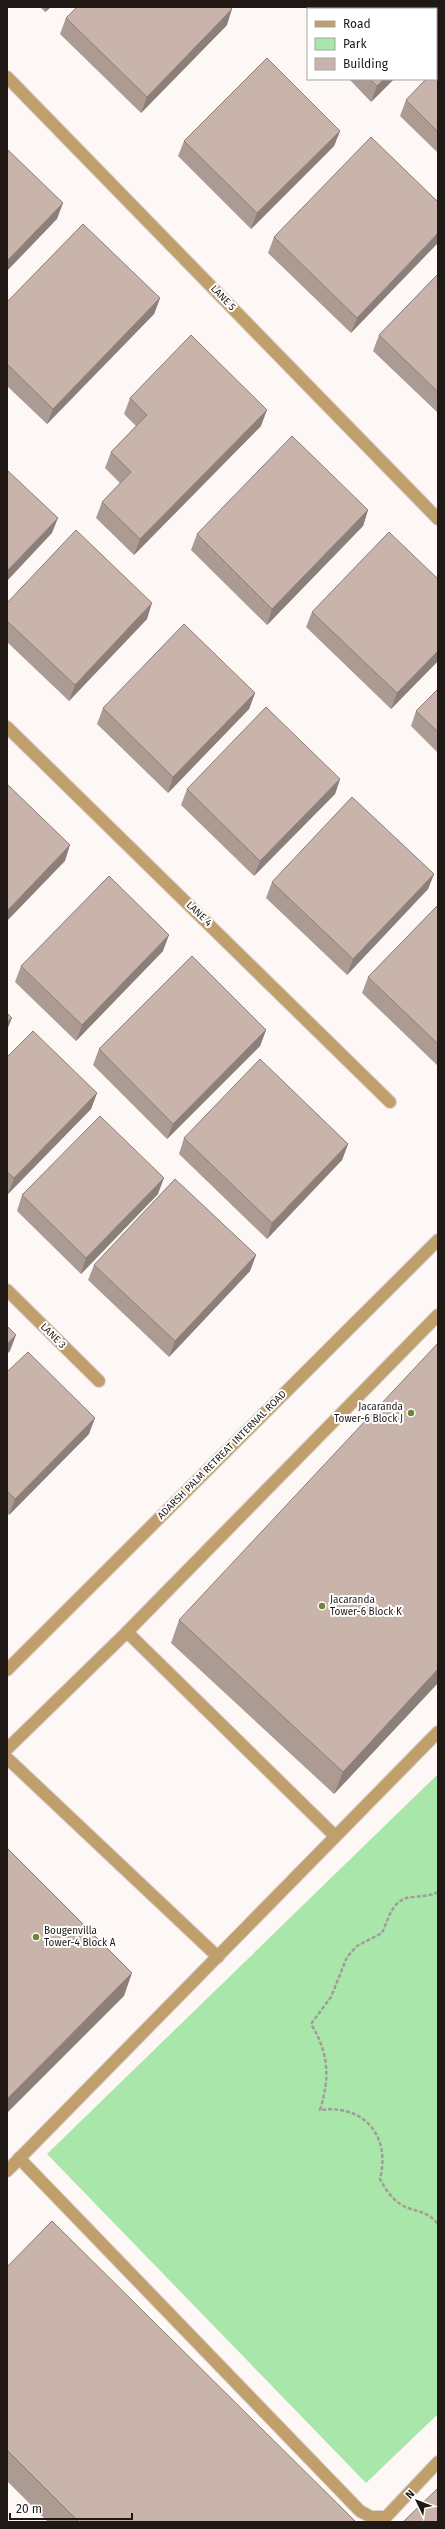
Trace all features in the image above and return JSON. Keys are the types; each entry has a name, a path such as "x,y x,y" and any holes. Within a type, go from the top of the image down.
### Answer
{"street":[{"name":"LANE 5","path":"7,77 438,519"},
{"name":"LANE 4","path":"7,727 390,1102"},
{"name":"ADARSH PALM RETREAT INTERNAL ROAD","path":"7,1670 438,1240"},
{"name":"LANE 3","path":"7,1290 99,1381"},
{"path":"7,1749 127,1632 438,1315"},
{"path":"127,1632 335,1836"},
{"path":"7,2171 438,1732"},
{"path":"7,1758 218,1957"},
{"path":"19,2158 360,2511 371,2517 386,2516 438,2462"}],"path":[{"path":"438,1892 411,1897 400,1901 393,1908 382,1933 357,1946 347,1957 331,1997 311,2024 324,2051 328,2071 326,2091 320,2110 334,2108 347,2111 360,2116 370,2125 378,2137 383,2150 384,2165 380,2179 386,2191 408,2208 422,2211 438,2224"}],"green space":[{"path":"438,1774 438,2414 366,2483 47,2154"}],"building":[{"path":"77,7 230,7 232,9 147,97 66,18"},
{"path":"391,7 438,7 438,25 437,26 437,8"},
{"path":"267,58 340,131 257,213 184,141"},
{"path":"438,67 438,132 406,100 425,80 437,80"},
{"path":"371,80 383,80 377,86"},
{"path":"371,137 438,202 438,233 357,318 274,237"},
{"path":"7,149 63,203 7,261"},
{"path":"83,224 160,298 53,409 7,364 7,302"},
{"path":"438,274 438,392 379,335"},
{"path":"191,335 267,410 140,539 102,502 131,472 111,452 147,415 130,398"},
{"path":"292,436 368,510 272,609 197,534"},
{"path":"7,470 58,518 7,571"},
{"path":"76,530 152,603 75,685 7,621 7,603"},
{"path":"389,532 438,579 438,651 397,693 312,612"},
{"path":"184,624 255,693 173,777 103,708"},
{"path":"438,689 438,732 416,711"},
{"path":"266,707 340,779 260,861 187,789"},
{"path":"7,784 70,845 7,911"},
{"path":"352,797 434,874 353,959 272,882"},
{"path":"109,876 169,935 82,1025 21,966"},
{"path":"438,905 438,1044 368,977"},
{"path":"192,956 266,1030 173,1124 99,1049"},
{"path":"7,1013 12,1018 7,1022"},
{"path":"33,1031 97,1093 14,1178 7,1172 7,1057"},
{"path":"260,1059 348,1144 272,1223 184,1138"},
{"path":"100,1116 164,1178 86,1258 22,1195"},
{"path":"175,1179 256,1255 175,1341 94,1265"},
{"path":"7,1326 16,1335 7,1344"},
{"name":"Jacaranda Tower-6 Block K","path":"438,1343 438,1669 343,1772 179,1620"},
{"path":"28,1352 95,1418 15,1499 7,1491 7,1372"},
{"name":"Bougenvilla Tower-4 Block A","path":"7,1848 132,1973 7,2099"},
{"path":"52,2221 356,2522 79,2522 7,2450 7,2267"},
{"path":"438,2488 438,2522 403,2522"}],"place":[{"name":"Jacaranda Tower-6 Block J","path":"411,1413"},
{"name":"Jacaranda Tower-6 Block K","path":"322,1606"},
{"name":"Bougenvilla Tower-4 Block A","path":"36,1937"}]}
